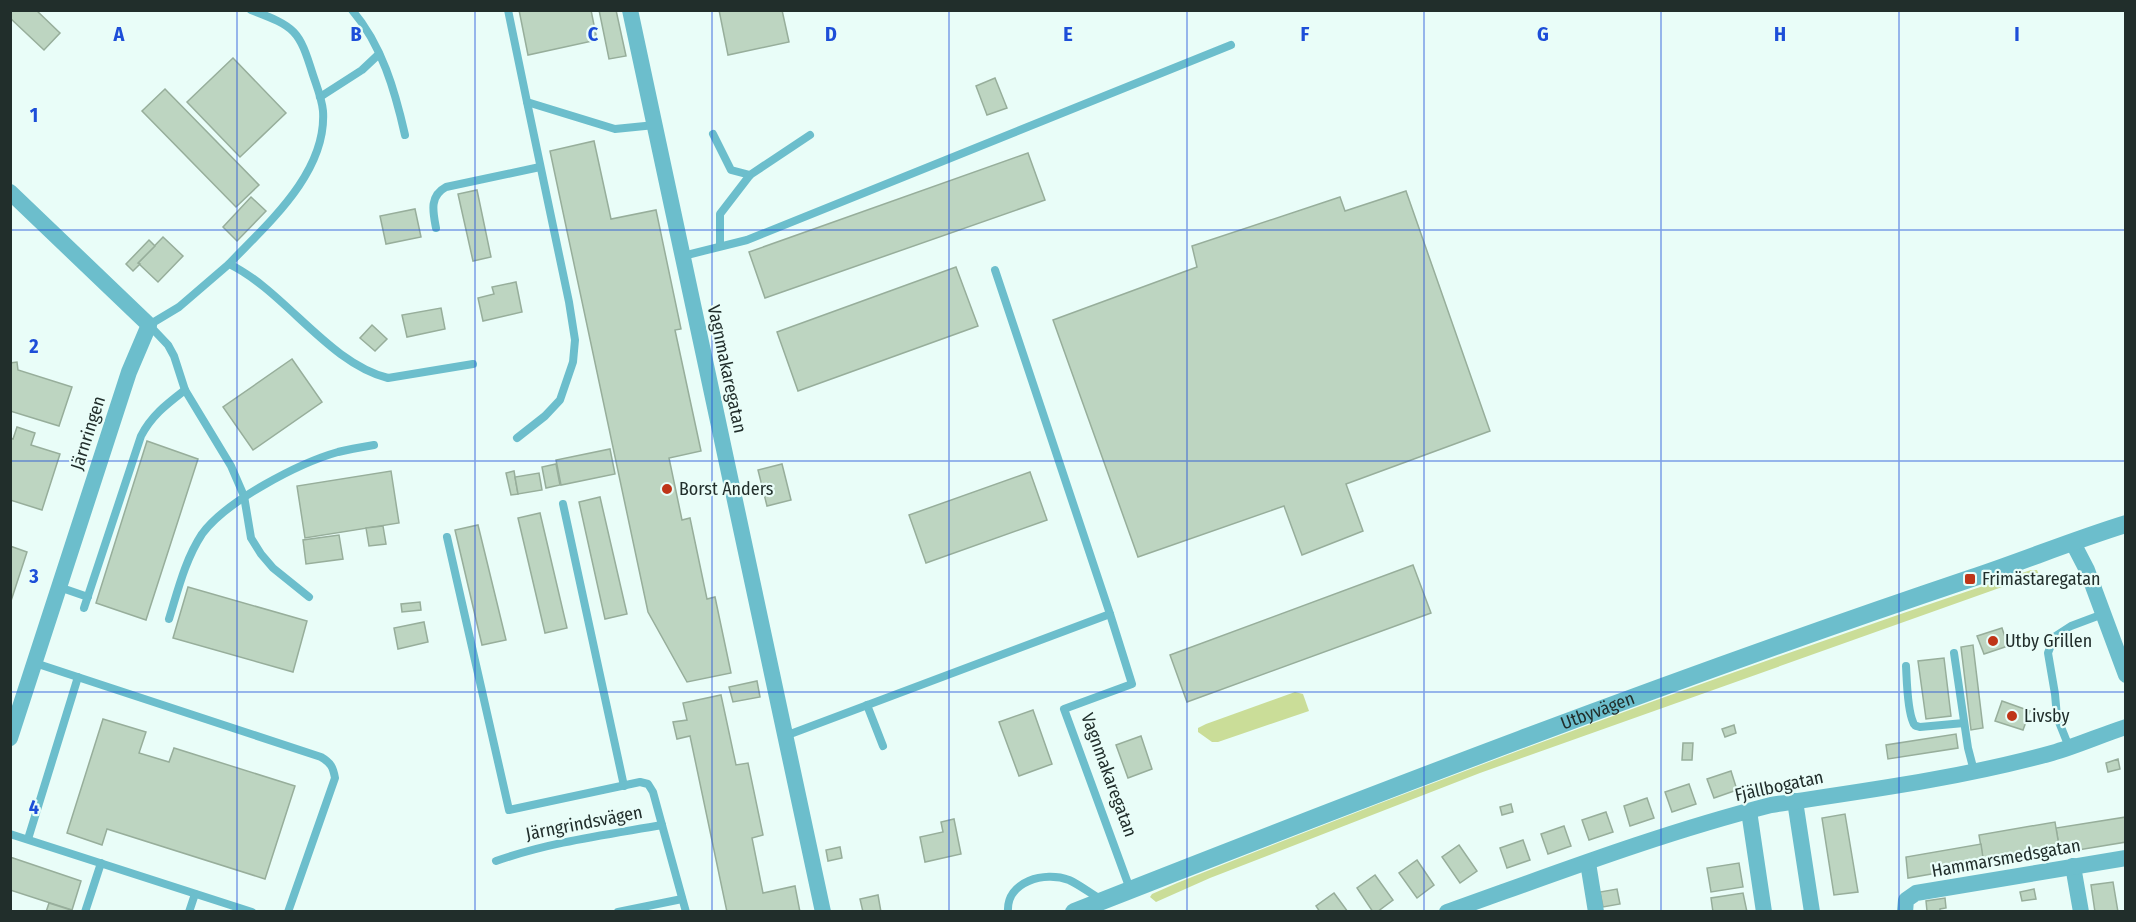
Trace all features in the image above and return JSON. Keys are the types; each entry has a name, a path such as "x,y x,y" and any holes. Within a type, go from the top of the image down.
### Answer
{"street":[{"name":"Vagnmakaregatan","path":"630,10 823,912"},
{"path":"10,192 149,325"},
{"name":"Järnringen","path":"10,738 129,372 149,325"},
{"name":"Utbyvägen","path":"1074,912 1538,732 1900,602 2126,524"},
{"path":"2073,543 2087,570 2126,675"},
{"name":"Fjällbogatan","path":"1447,912 1636,845 1749,811 2017,762 2126,727"},
{"path":"1795,801 1812,912"},
{"path":"1749,811 1764,912"},
{"name":"Hammarsmedsgatan","path":"1905,912 1906,900 1916,893 2126,858"},
{"path":"1588,863 1596,912"},
{"path":"2073,866 2081,912"}],"lane":[{"path":"251,10 287,24 297,33 304,46 320,97 323,125 317,149 306,174 292,196 229,264 179,307 149,325 171,351 185,390 231,466 244,496 251,538 273,568 309,597"},
{"path":"352,10 364,25 379,54 395,92 405,135"},
{"path":"508,10 575,340 573,362 560,400 545,416 517,438"},
{"path":"683,256 747,240 1232,45"},
{"path":"320,97 362,70 379,54"},
{"path":"527,102 615,129 655,125"},
{"path":"713,134 731,170 750,175"},
{"path":"720,246 720,214 750,175 810,135"},
{"path":"436,228 433,202 441,190 446,187 540,167"},
{"path":"229,264 249,274 348,359 375,375 388,378 472,364"},
{"name":"Vagnmakaregatan","path":"995,270 1132,684 1064,709 1130,889"},
{"path":"84,608 147,423 161,408 185,390"},
{"path":"169,619 185,566 213,521 244,496 304,466 336,453 374,445"},
{"path":"563,504 624,786"},
{"path":"447,537 509,810 640,782 648,784 653,792 662,825"},
{"path":"59,587 88,597"},
{"path":"2069,747 2057,717 2048,653 2054,637 2071,626 2103,614"},
{"path":"785,736 1110,615"},
{"path":"1954,652 1964,723 1974,771"},
{"path":"35,663 321,757 329,762 334,768 335,778 288,912"},
{"path":"1906,666 1913,723 1916,726 1964,723"},
{"path":"28,839 78,677"},
{"path":"867,705 883,746"},
{"name":"Järngrindsvägen","path":"496,861 559,842 662,825 686,912"},
{"path":"10,834 252,912"},
{"path":"84,912 101,863"},
{"path":"1008,912 1008,898 1013,891 1032,879 1067,879 1102,900"},
{"path":"189,912 195,894"},
{"path":"618,912 682,899"}],"green space":[{"path":"2031,570 2037,570 2040,577 2019,581 1480,773 1210,878 1156,902 1150,897 1177,883 1495,760 1709,681"},
{"path":"1295,692 1303,694 1309,711 1218,742 1212,742 1198,732 1198,728 1206,724"}],"building":[{"path":"11,10 36,10 60,33 44,50 10,18"},
{"path":"519,10 591,10 597,40 528,55"},
{"path":"599,10 616,10 626,56 609,59"},
{"path":"719,10 782,10 789,42 728,55"},
{"path":"233,58 286,113 240,157 187,102"},
{"path":"995,78 1007,108 987,115 976,86"},
{"path":"165,89 259,185 236,207 142,111"},
{"path":"594,141 611,219 656,210 681,329 675,330 701,451 669,458 682,520 690,518 707,599 715,597 731,673 687,682 648,612 550,151"},
{"path":"1028,153 1045,200 765,298 749,252"},
{"path":"477,190 491,257 473,261 458,194"},
{"path":"1406,191 1490,431 1346,484 1363,531 1302,555 1284,506 1138,557 1053,320 1197,267 1192,246 1340,197 1345,211"},
{"path":"251,197 266,211 237,241 223,227"},
{"path":"415,209 421,237 386,244 380,216"},
{"path":"163,237 183,256 158,282 138,263"},
{"path":"149,240 155,246 133,271 126,264"},
{"path":"956,267 978,326 798,391 777,332"},
{"path":"516,282 522,312 483,321 478,298 494,294 492,287"},
{"path":"441,308 445,329 407,337 402,315"},
{"path":"372,325 387,339 375,351 360,338"},
{"path":"292,359 322,402 253,450 223,407"},
{"path":"17,362 18,370 72,387 59,426 10,411 10,363"},
{"path":"17,427 35,433 31,445 60,454 42,510 10,500 10,438 13,439"},
{"path":"147,441 198,459 146,620 96,603"},
{"path":"610,449 615,474 561,485 556,460"},
{"path":"556,464 560,485 546,488 542,467"},
{"path":"782,464 791,500 767,506 758,470"},
{"path":"391,471 399,523 305,538 297,486"},
{"path":"514,471 518,494 511,495 506,473"},
{"path":"1030,472 1047,520 926,563 909,515"},
{"path":"539,473 542,490 518,494 515,477"},
{"path":"600,497 627,614 605,619 579,502"},
{"path":"540,513 567,628 545,633 518,518"},
{"path":"478,525 506,640 482,645 455,530"},
{"path":"383,526 386,544 369,546 366,528"},
{"path":"339,535 343,559 306,564 303,540"},
{"path":"10,546 27,552 10,604"},
{"path":"1413,565 1431,613 1187,702 1170,655"},
{"path":"188,587 307,621 293,672 173,638"},
{"path":"420,602 421,610 402,612 401,604"},
{"path":"424,622 428,642 398,649 394,628"},
{"name":"Utby Grillen","path":"2002,628 2008,646 1984,654 1977,636"},
{"path":"1973,645 1983,728 1971,730 1961,647"},
{"path":"1944,658 1951,716 1926,719 1918,661"},
{"path":"757,681 760,697 733,702 729,687"},
{"path":"721,695 736,765 748,763 763,835 752,838 763,893 795,886 800,912 727,912 690,736 677,739 673,722 687,720 683,703"},
{"name":"Livsby","path":"2002,701 2030,711 2023,730 1995,721"},
{"path":"1033,710 1052,764 1019,776 999,722"},
{"path":"103,719 146,732 139,753 169,762 174,748 295,786 265,879 107,829 102,845 67,833"},
{"path":"1734,725 1736,733 1725,737 1722,729"},
{"path":"1956,734 1958,748 1888,759 1886,745"},
{"path":"1141,736 1152,769 1128,778 1116,745"},
{"path":"1683,743 1693,743 1692,760 1682,760"},
{"path":"2118,759 2120,769 2108,772 2106,763"},
{"path":"1731,771 1737,790 1714,798 1707,779"},
{"path":"1689,784 1696,804 1672,812 1665,792"},
{"path":"1647,798 1654,818 1630,826 1624,806"},
{"path":"1511,804 1513,812 1502,815 1500,807"},
{"path":"1606,812 1613,832 1589,840 1582,820"},
{"path":"1845,814 1858,892 1834,895 1822,818"},
{"path":"2126,817 2126,842 2060,853 2056,828"},
{"path":"954,819 961,854 925,862 920,837 943,832 941,822"},
{"path":"2055,822 2059,846 1983,859 1979,835"},
{"path":"1564,826 1571,846 1548,854 1541,834"},
{"path":"1523,840 1530,860 1507,868 1500,848"},
{"path":"1981,844 1984,865 1908,878 1906,857"},
{"path":"1459,845 1477,871 1460,883 1442,857"},
{"path":"840,847 842,858 828,861 826,850"},
{"path":"10,857 81,881 72,910 10,890"},
{"path":"1417,860 1434,885 1417,898 1399,873"},
{"path":"1739,863 1743,887 1711,892 1707,868"},
{"path":"1375,875 1393,900 1377,912 1373,912 1357,888"},
{"path":"2113,882 2118,912 2095,912 2091,885"},
{"path":"1617,889 1620,904 1603,907 1600,892"},
{"path":"2034,889 2036,899 2022,901 2020,892"},
{"path":"1334,893 1348,912 1320,912 1316,906"},
{"path":"1743,893 1747,912 1713,912 1711,898"},
{"path":"878,895 881,912 863,912 860,899"},
{"path":"1945,898 1946,908 1940,909 1940,912 1922,912 1927,911 1926,901"},
{"path":"49,903 74,911 46,912"}],"place":[{"name":"Borst Anders","path":"667,489"},
{"name":"Frimästaregatan","path":"1970,579"},
{"name":"Utby Grillen","path":"1993,641"},
{"name":"Livsby","path":"2012,716"}]}
